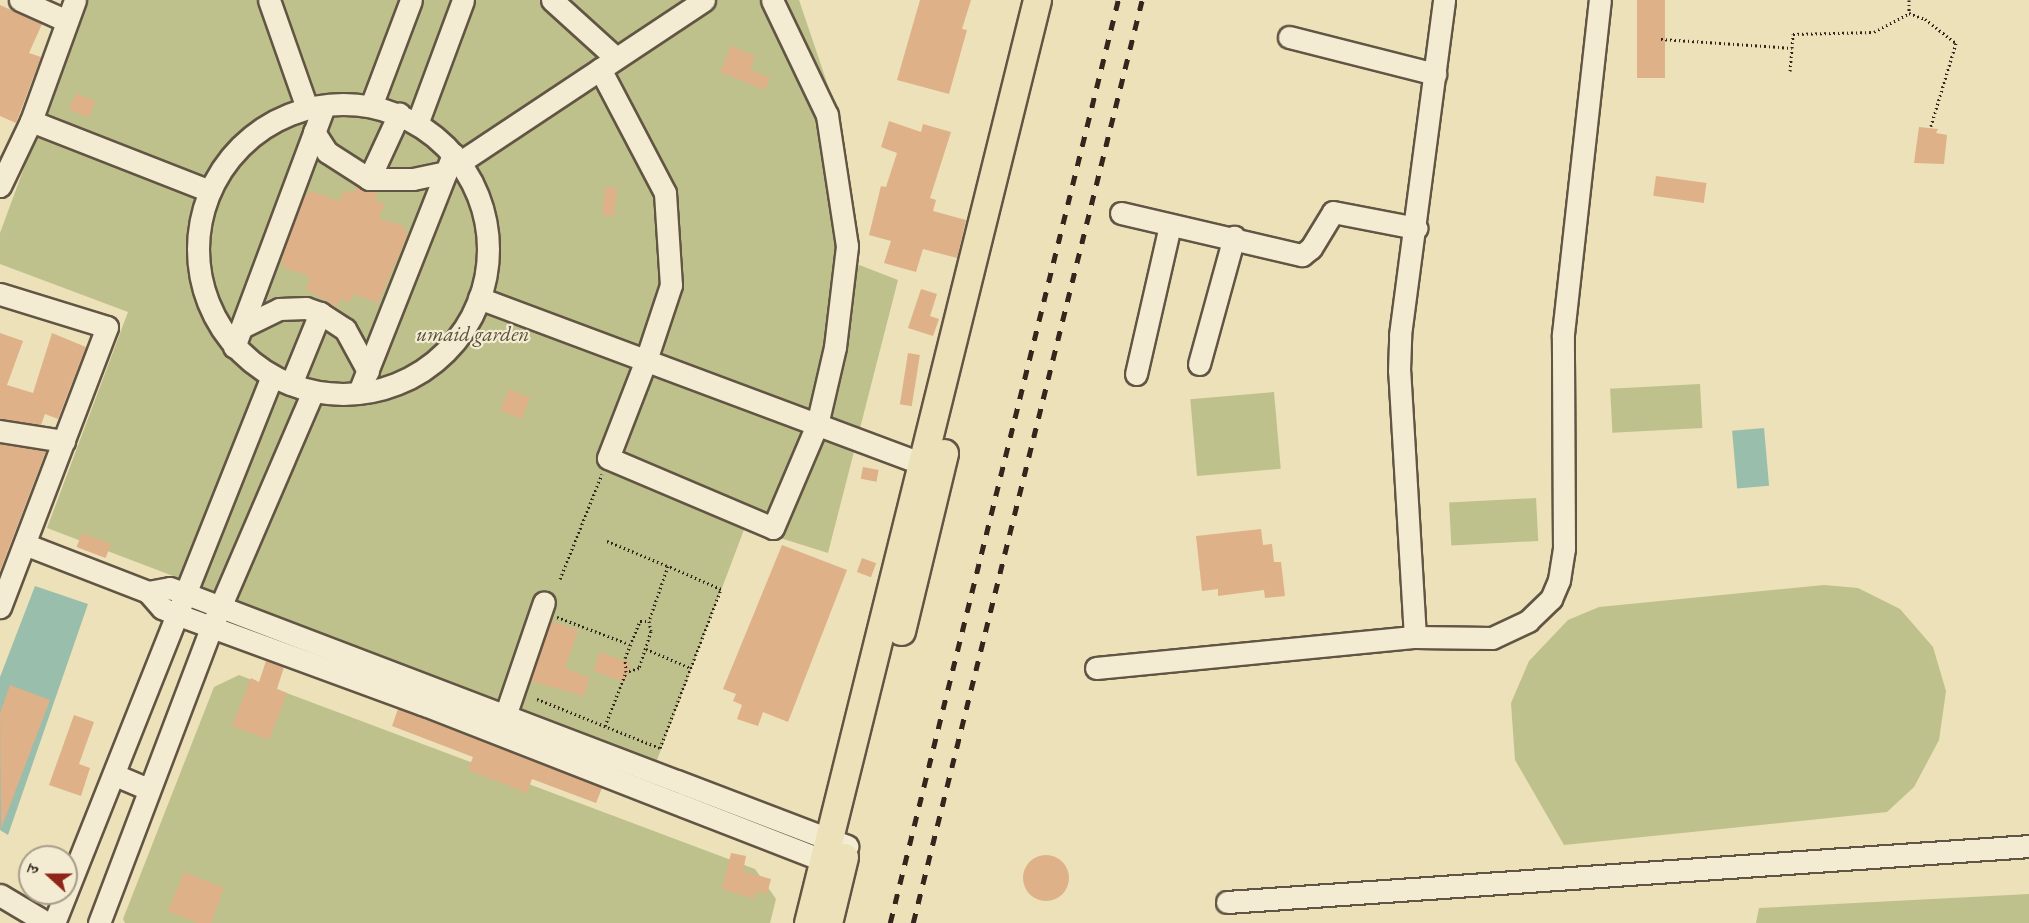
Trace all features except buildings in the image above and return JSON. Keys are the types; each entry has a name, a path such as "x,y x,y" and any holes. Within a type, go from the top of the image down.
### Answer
{"main road":[{"path":"828,923 836,853 922,464 1037,0"},
{"path":"808,923 836,853 1056,0"}],"street":[{"path":"20,0 68,21"},
{"path":"0,186 31,120 75,0"},
{"path":"234,347 314,132 315,107 269,0"},
{"path":"371,106 411,0"},
{"path":"369,179 408,119 463,0"},
{"path":"552,0 608,64 665,193 670,285 646,360 608,458 773,528 817,425 835,347 847,246 827,115 772,0"},
{"path":"314,132 327,152 369,179 413,179 452,163 704,0"},
{"path":"1415,637 1399,371 1444,0"},
{"path":"1096,668 1415,637 1492,638 1528,621 1551,599 1559,580 1564,548 1563,334 1600,0"},
{"path":"1288,37 1435,74"},
{"path":"345,102 371,106 408,119 477,190 487,223 489,251 479,298 458,339 428,367 394,386 359,392 313,392 282,380 234,347 207,304 199,275 201,217 210,191 231,156 274,120 315,107 345,102"},
{"path":"31,120 210,191"},
{"path":"359,392 452,163"},
{"path":"1121,213 1234,237 1302,255 1311,249 1333,212 1416,228"},
{"path":"1136,374 1170,225"},
{"path":"1199,364 1234,237"},
{"path":"0,294 107,327 27,545 0,607"},
{"path":"479,298 922,464"},
{"path":"242,327 279,309 306,308 320,313 345,329 368,370"},
{"path":"54,923 115,775 184,593 282,380 320,313"},
{"path":"99,923 148,789 212,626 223,607 313,392"},
{"path":"0,431 64,441"},
{"path":"27,545 148,592 162,608 176,614 836,853"},
{"path":"148,592 170,588 223,607 505,716 836,853"},
{"path":"505,716 542,607"},
{"path":"115,775 148,789"},
{"path":"1227,902 2029,846"},
{"path":"0,895 47,923"}],"path":[{"path":"1909,0 1909,13"},
{"path":"1790,71 1793,34 1874,32 1909,13 1925,19 1956,43 1931,126"},
{"path":"1661,39 1792,48"},
{"path":"560,579 608,458"},
{"path":"537,699 660,748 721,589 607,541"},
{"path":"626,672 639,668 652,625 649,621 668,566"},
{"path":"542,607 630,644"},
{"path":"605,726 626,672 623,665 630,644 640,621 649,621"},
{"path":"645,649 691,668"}],"green space":[{"name":"umaid garden","path":"86,0 799,0 842,127 849,261 898,280 828,553 745,527 657,760 47,528 128,312 0,264 0,233"},
{"path":"1700,384 1702,428 1612,433 1610,389"},
{"path":"1274,392 1281,469 1197,476 1190,399"},
{"path":"1536,498 1538,541 1451,545 1449,503"},
{"path":"1824,585 1858,588 1900,609 1933,647 1946,691 1939,740 1914,787 1887,812 1564,845 1515,760 1511,703 1529,661 1568,620 1599,607"},
{"path":"239,675 755,869 776,899 770,923 125,923 123,919 214,687"},
{"path":"2029,894 2029,923 1756,923 1759,908"}],"shaded area":[{"path":"1764,428 1769,486 1737,489 1732,431"},
{"path":"35,586 88,604 8,835 0,830 0,677"}],"railway":[{"path":"890,923 1118,0"},
{"path":"913,923 1142,0"}]}
